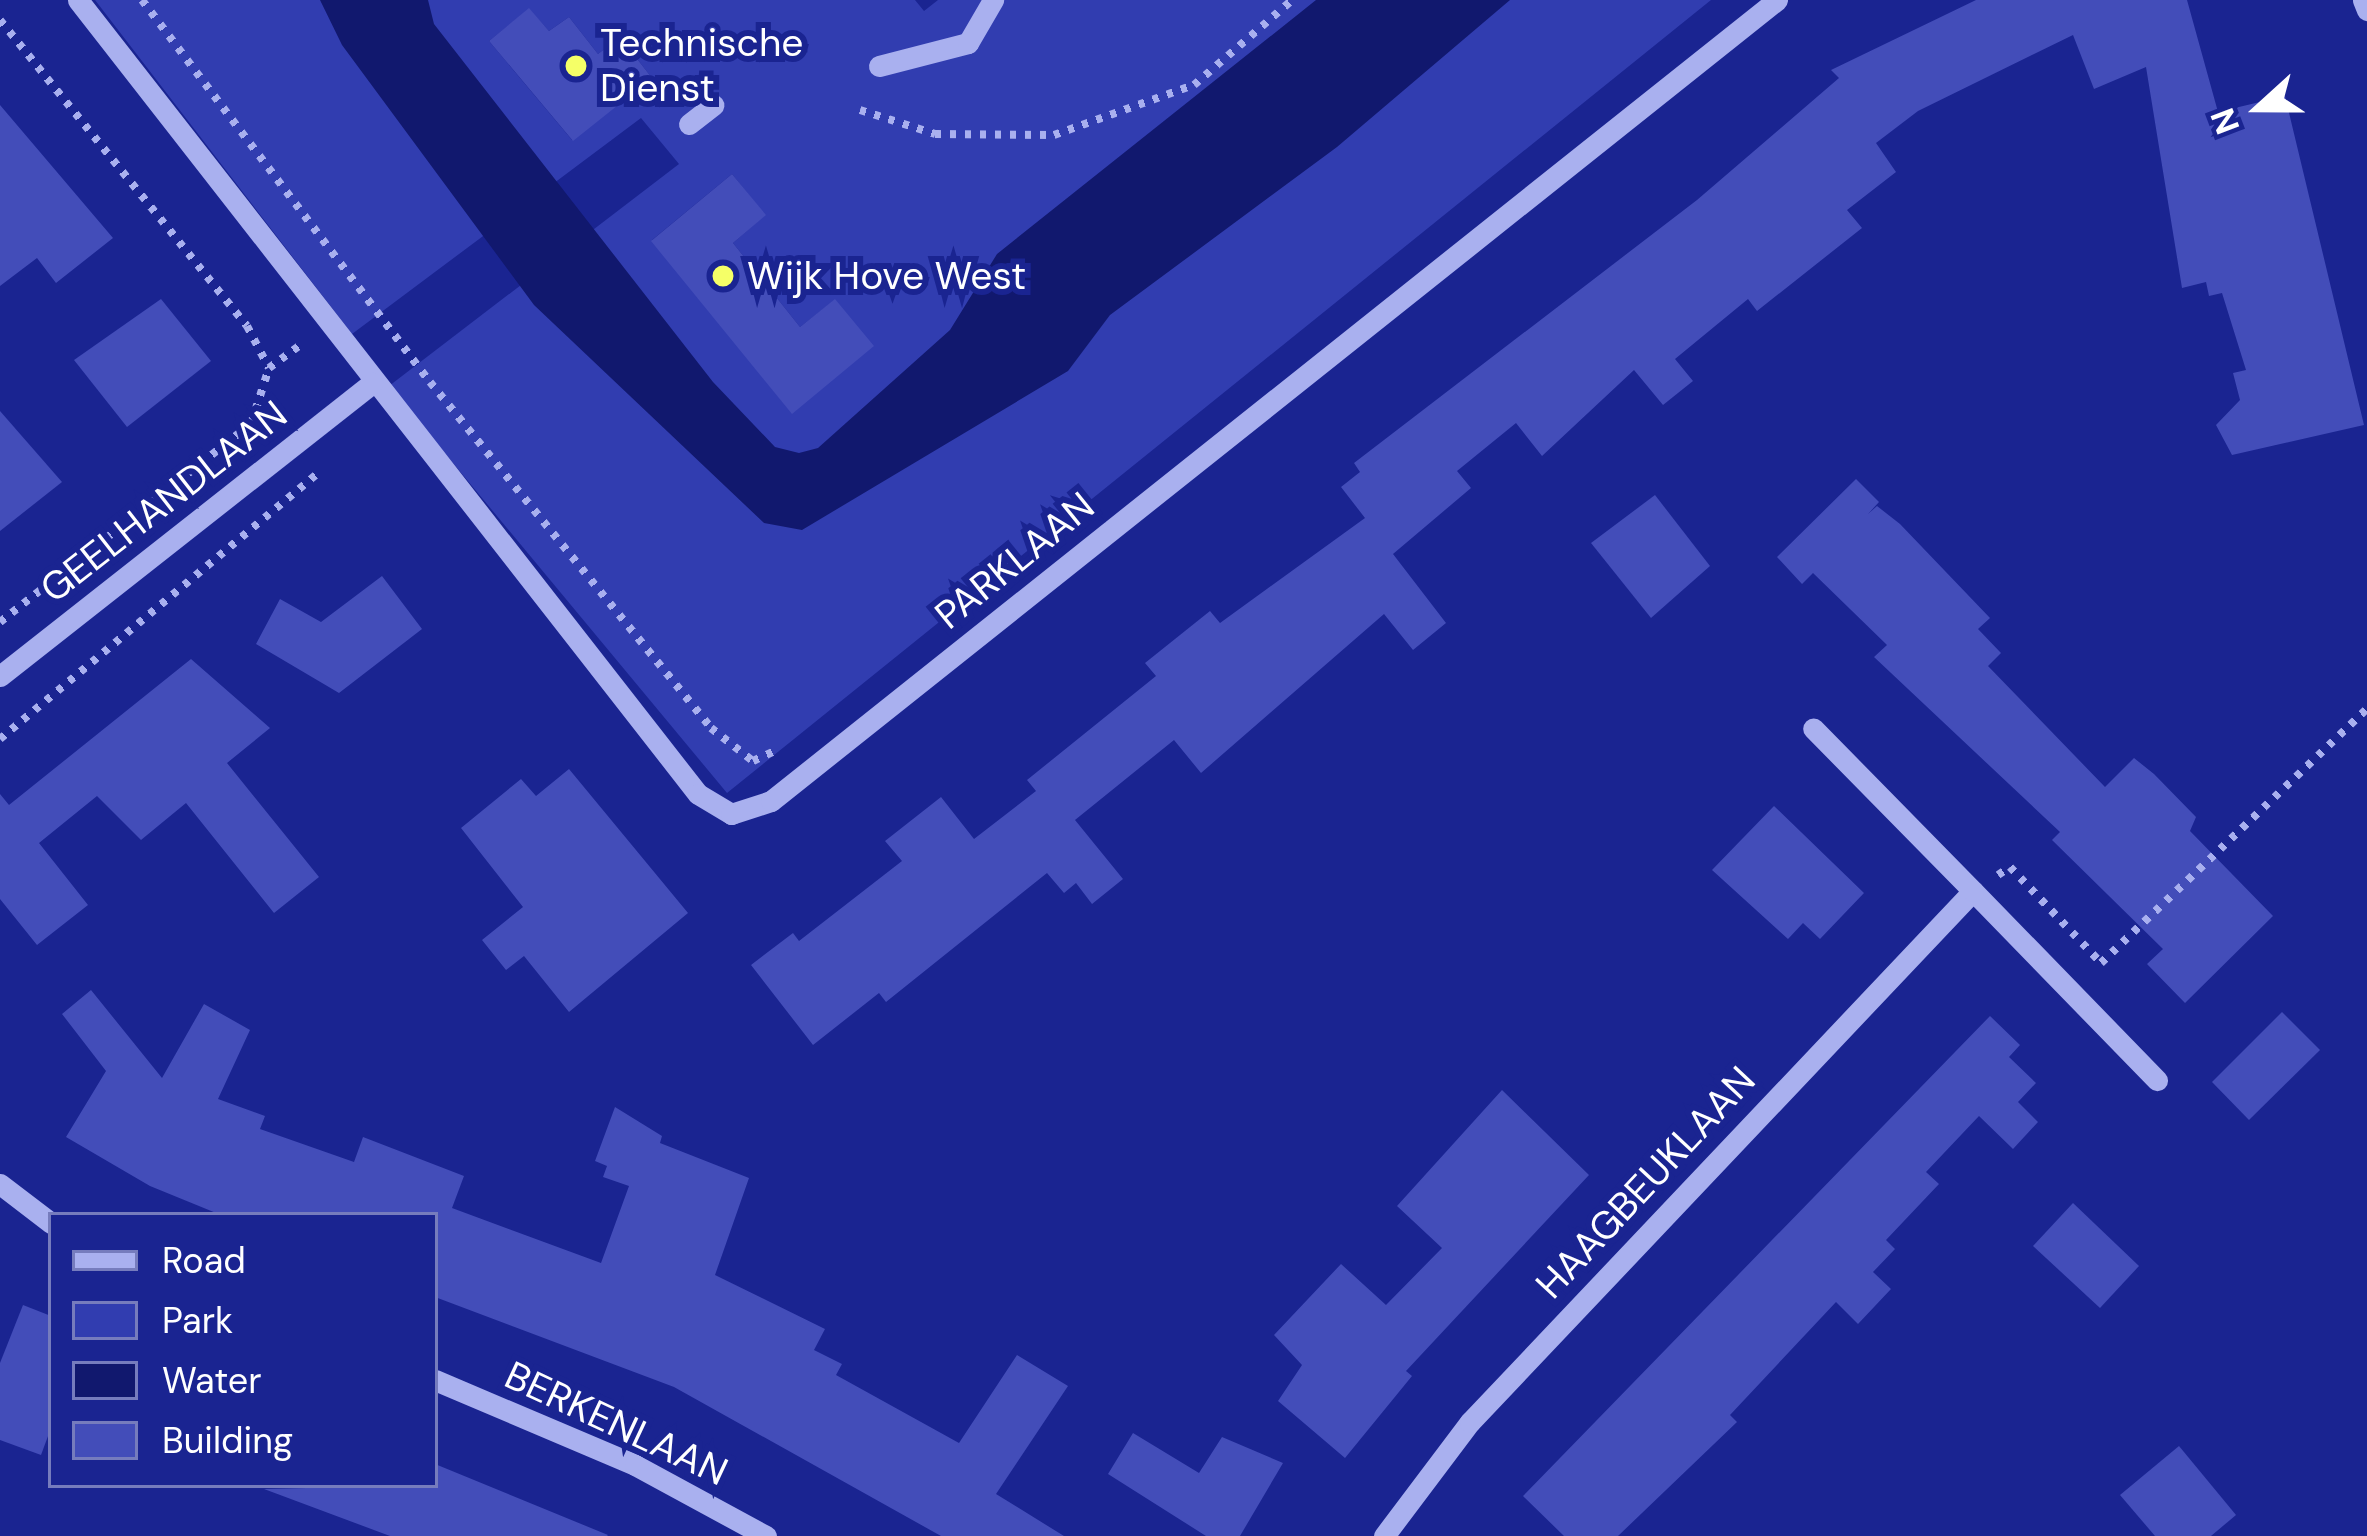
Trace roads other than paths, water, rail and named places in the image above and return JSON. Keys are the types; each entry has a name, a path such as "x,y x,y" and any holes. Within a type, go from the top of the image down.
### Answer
{"street":[{"name":"PARKLAAN","path":"78,0 372,383 698,794 730,814 771,801 1777,0"},
{"path":"879,66 968,43 993,0"},
{"path":"2363,0 2367,10"},
{"path":"689,124 713,105"},
{"name":"GEELHANDLAAN","path":"0,676 372,383"},
{"path":"1813,728 2157,1080"},
{"name":"HAAGBEUKLAAN","path":"1384,1536 1470,1422 1972,891"},
{"path":"0,1184 48,1221"},
{"name":"BERKENLAAN","path":"438,1381 635,1465 766,1536"}],"water":[{"path":"320,0 428,0 434,24 713,382 775,447 799,453 818,448 950,330 997,254 1316,0 1510,0 1337,147 1110,315 1068,371 802,530 764,523 534,305 342,45"}],"place":[{"name":"Technische Dienst","path":"576,66"},
{"name":"Wijk Hove West","path":"723,276"}]}
